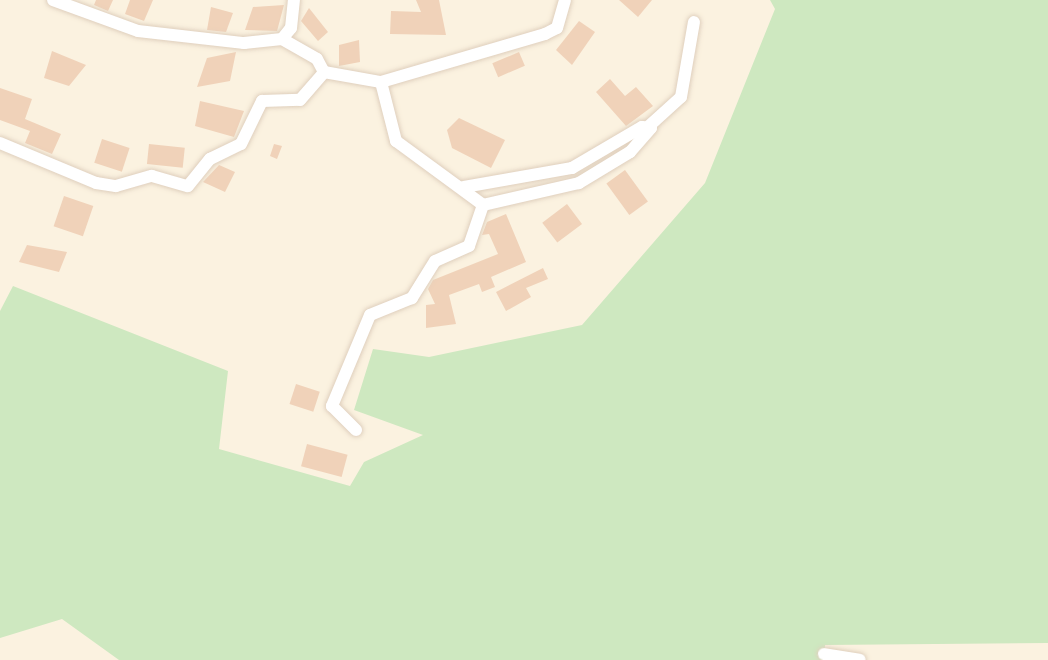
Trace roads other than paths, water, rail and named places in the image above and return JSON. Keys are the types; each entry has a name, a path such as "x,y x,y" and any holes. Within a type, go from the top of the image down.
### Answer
{"street":[{"path":"53,0 138,31 216,43 282,39 317,59 324,72"},
{"path":"282,39 291,27 294,0"},
{"path":"324,72 381,82 545,34 560,23 565,0"},
{"path":"464,187 572,168 649,127 681,97 694,22"},
{"path":"0,144 96,183 116,186 152,176 188,186 210,159 241,144 262,101 300,100 324,72"},
{"path":"381,82 396,141 464,187 483,205"},
{"path":"483,205 595,176 642,142 649,127"},
{"path":"356,430 332,406 370,315 412,298 435,261 470,246 483,205"},
{"path":"824,654 860,660"}]}
